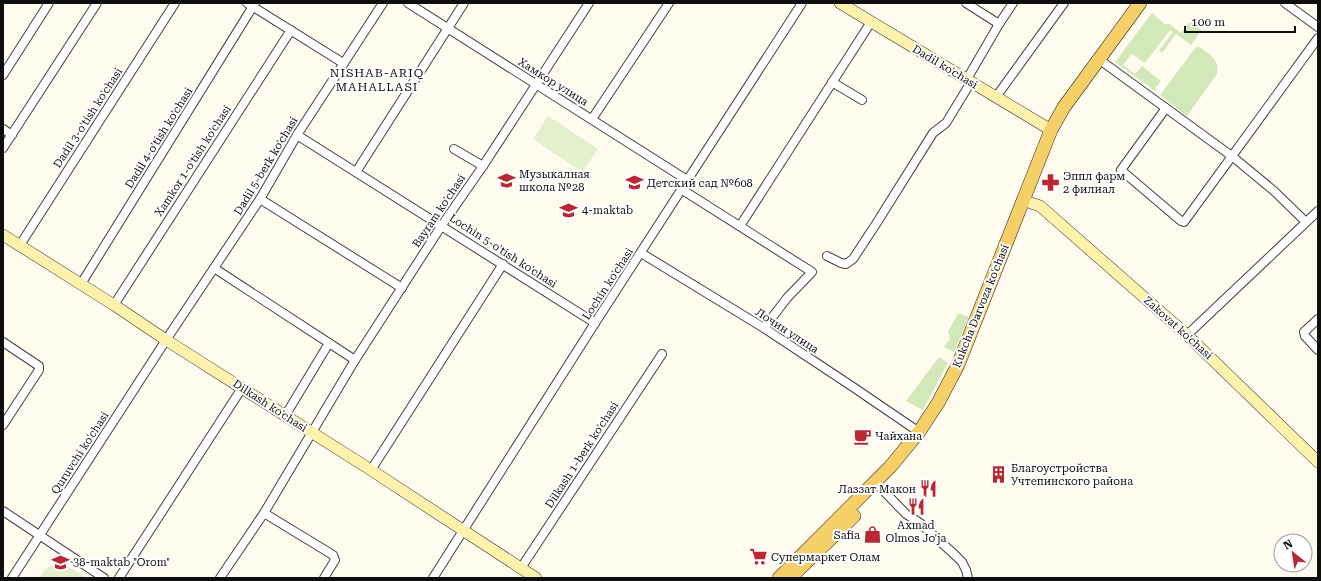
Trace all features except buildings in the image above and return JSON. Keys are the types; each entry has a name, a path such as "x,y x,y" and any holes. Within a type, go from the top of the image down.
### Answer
{"main road":[{"name":"Kukcha Darvoza ko'chasi","path":"790,578 837,532 922,434 958,365 1027,201 1054,132 1140,3"},
{"name":"Kukcha Darvoza ko'chasi","path":"1101,61 1149,3"},
{"name":"Kukcha Darvoza ko'chasi","path":"779,578 878,485"}],"street":[{"path":"3,76 49,3"},
{"path":"3,148 97,3"},
{"name":"Dadil 3-o'tish ko'chasi","path":"20,245 175,3"},
{"name":"Dadil 5-berk ko'chasi","path":"166,340 260,199 297,135 383,3"},
{"name":"Хамкор улица","path":"408,3 687,180"},
{"path":"356,172 464,3"},
{"name":"Bayram ko'chasi","path":"220,578 264,514 355,360 442,225 589,3"},
{"path":"592,119 669,3"},
{"name":"Lochin ko'chasi","path":"433,578 595,323 802,3"},
{"name":"Dadil ko'chasi","path":"840,3 1054,132"},
{"path":"966,3 999,24"},
{"path":"827,256 846,264 853,259 933,133 946,123 999,24 1013,3"},
{"path":"996,97 1064,3"},
{"path":"1285,3 1318,27"},
{"path":"252,4 343,63"},
{"name":"Dadil 4-o'tish ko'chasi","path":"81,284 252,4"},
{"path":"740,226 871,22"},
{"name":"Xamkor 1-o'tish ko'chasi","path":"114,305 291,30"},
{"path":"1166,108 1121,170 1184,222 1318,38"},
{"path":"1101,61 1232,157 1274,191 1306,222"},
{"path":"832,82 862,100"},
{"path":"3,128 12,135"},
{"name":"Lochin 5-o'tish ko'chasi","path":"297,135 442,225 595,323"},
{"path":"454,149 482,166"},
{"path":"681,189 812,272 786,298 764,328"},
{"path":"260,199 402,288"},
{"name":"Zakovat ko'chasi","path":"1027,201 1040,206 1187,335 1318,462"},
{"path":"1187,335 1318,211"},
{"name":"Dilkash ko'chasi","path":"3,235 371,470 536,578"},
{"name":"Лочин улица","path":"641,253 764,328 854,386 922,434"},
{"path":"371,470 503,264"},
{"path":"214,268 355,360"},
{"path":"1318,319 1304,332 1304,336 1318,350"},
{"name":"Quruvchi ko'chasi","path":"12,578 166,340"},
{"path":"3,342 39,366 39,370 3,425"},
{"path":"285,416 329,343"},
{"name":"Dilkash 1-berk ko'chasi","path":"520,568 662,354"},
{"path":"120,578 242,388"},
{"path":"878,485 906,514 920,524 955,555 964,566 968,578"},
{"path":"3,511 104,578"},
{"path":"264,514 333,555 335,560 324,578"}],"green space":[{"path":"1152,13 1166,25 1168,23 1181,33 1190,22 1202,30 1191,45 1176,34 1162,53 1159,50 1173,32 1170,30 1145,63 1132,54 1123,65 1135,74 1142,66 1161,81 1155,88 1157,89 1155,91 1115,62"},
{"path":"1196,47 1200,47 1211,55 1216,61 1218,69 1217,74 1187,116 1160,95"},
{"path":"548,116 598,149 582,172 533,139"},
{"path":"958,313 969,317 954,352 944,347 950,338 948,332"},
{"path":"939,357 948,363 923,410 906,401"},
{"path":"57,563 63,564 88,578 40,578 46,569"}],"place":[{"name":"Музыкалная школа №28","path":"506,180"},
{"name":"Эппл фарм 2 филиал","path":"1050,182"},
{"name":"Детский сад №608","path":"634,183"},
{"name":"4-maktab","path":"569,210"},
{"name":"Чайхана","path":"862,436"},
{"name":"Благоустройства Учтепинского района","path":"998,474"},
{"name":"Лаззат Макон","path":"929,489"},
{"name":"Axmad Olmos Jo'ja","path":"916,507"},
{"name":"Safia","path":"873,535"},
{"name":"Супермаркет Олам","path":"758,557"},
{"name":"38-maktab \"Orom\"","path":"60,562"}],"district":[{"name":"NISHAB-ARIQ MAHALLASI","path":"377,80"}]}
